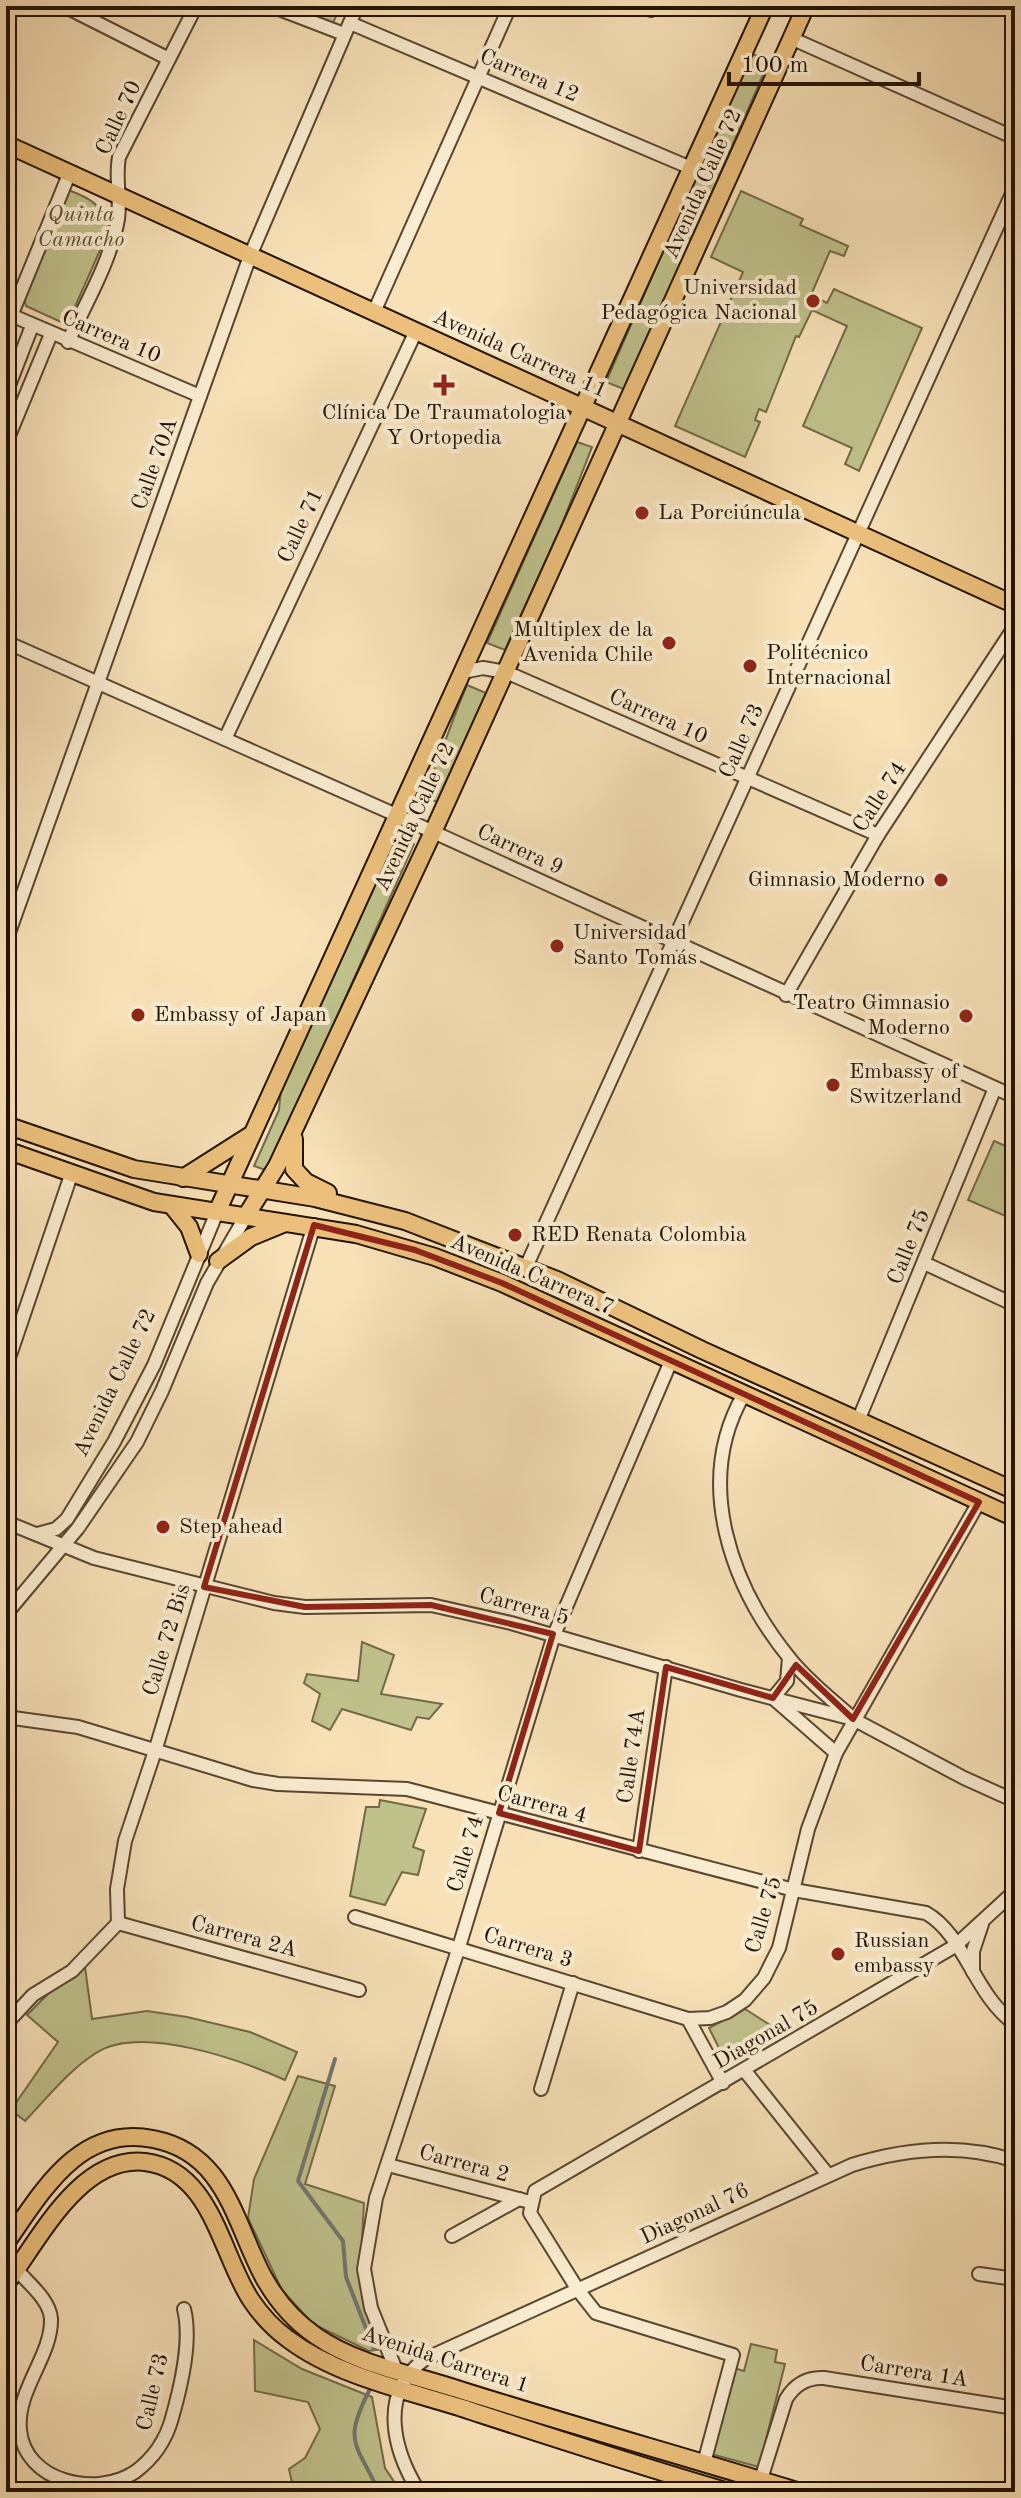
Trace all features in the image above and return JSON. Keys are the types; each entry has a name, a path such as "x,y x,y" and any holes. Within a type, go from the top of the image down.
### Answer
{"main road":[{"name":"Avenida Calle 72","path":"217,1212 764,6"},
{"name":"Avenida Calle 72","path":"246,1216 298,1120 433,832 809,6"},
{"name":"Avenida Carrera 11","path":"6,144 1015,605"},
{"path":"298,1120 291,1154 294,1169 313,1187 362,1208"},
{"name":"Avenida Carrera 7","path":"6,1125 98,1160 183,1178 362,1208 526,1267 1015,1491"},
{"path":"183,1178 250,1135"},
{"name":"Avenida Carrera 7","path":"6,1150 71,1175 173,1207 314,1225 435,1257 1015,1518"},
{"path":"173,1207 189,1227 199,1254"},
{"path":"218,1261 251,1237 288,1222"},
{"name":"Avenida Carrera 1","path":"6,2243 49,2182 85,2149 118,2137 138,2136 172,2144 201,2160 225,2188 263,2275 293,2316 335,2347 401,2377 687,2486 729,2492"},
{"name":"Avenida Carrera 1","path":"17,2270 71,2197 88,2180 113,2166 130,2162 159,2165 193,2188 208,2212 251,2302 275,2329 323,2360 401,2377 704,2463 759,2486 800,2492"},
{"path":"6,2284 17,2270"}],"street":[{"path":"64,6 169,59"},
{"name":"Calle 70","path":"68,342 113,240 118,217 115,177 119,157 196,6"},
{"name":"Carrera 12","path":"271,6 347,28 479,76 691,168"},
{"path":"374,312 510,6"},
{"name":"Calle 70A","path":"6,941 250,256 347,28 353,7"},
{"path":"793,39 1015,138"},
{"name":"Calle 70","path":"8,315 70,172"},
{"name":"Calle 73","path":"526,1267 1015,187"},
{"name":"Carrera 10","path":"8,315 200,396"},
{"path":"6,393 32,326"},
{"name":"Calle 71","path":"225,739 416,331"},
{"path":"6,443 51,334"},
{"path":"6,402 19,407"},
{"name":"Calle 74","path":"786,995 878,835 1015,626"},
{"name":"Carrera 9","path":"6,642 398,816 1015,1097"},
{"name":"Carrera 10","path":"463,672 483,668 506,672 878,835"},
{"name":"Calle 75","path":"858,1421 995,1088"},
{"path":"6,1367 71,1175"},
{"name":"Avenida Calle 72","path":"35,1534 56,1529 67,1519 114,1442 154,1365 217,1212"},
{"name":"Avenida Calle 72","path":"6,1614 63,1546 137,1442 218,1261 246,1216"},
{"name":"Calle 72 Bis","path":"118,1923 118,1879 125,1841 314,1225"},
{"path":"924,1263 1015,1305"},
{"name":"Calle 74","path":"401,2377 371,2308 364,2269 369,2222 459,1947 554,1635 671,1361"},
{"path":"744,1394 728,1427 720,1455 719,1486 725,1530 741,1582 789,1658 853,1719"},
{"name":"Calle 75","path":"688,2019 710,2018 727,2012 745,2000 764,1978 779,1948 808,1829 836,1753 979,1502"},
{"name":"Carrera 5","path":"6,1522 94,1558 204,1587 305,1607 431,1605 480,1614 853,1719 964,1778 1015,1801"},
{"path":"789,1658 787,1681 773,1698 836,1753"},
{"name":"Calle 74A","path":"639,1851 666,1667"},
{"name":"Carrera 4","path":"6,1717 78,1727 156,1748 253,1780 278,1784 407,1789 794,1890 926,1913 941,1923 975,1980 997,2009 1015,2024"},
{"name":"Diagonal 75","path":"452,2236 525,2200 543,2183 745,2071 955,1946 1015,1891"},
{"name":"Carrera 3","path":"355,1917 688,2019"},
{"path":"975,1980 973,1951 984,1917"},
{"path":"6,2024 33,1995 72,1971 118,1923"},
{"name":"Carrera 2A","path":"118,1923 359,1990"},
{"path":"541,2089 573,1983"},
{"path":"688,2019 723,2083"},
{"path":"745,2071 828,2175"},
{"name":"Diagonal 76","path":"401,2377 425,2359 852,2165 903,2153 954,2149 1015,2161"},
{"name":"Carrera 2","path":"388,2165 525,2200"},
{"path":"525,2200 578,2290 596,2313 733,2355 704,2463"},
{"name":"Calle 73","path":"17,2270 44,2302 51,2319 19,2414 20,2434 27,2457 42,2471 79,2485 109,2484 134,2473 160,2448 171,2421 180,2382 187,2320 184,2309"},
{"path":"979,2274 1015,2279"},
{"path":"401,2377 394,2409 398,2452 419,2492"},
{"name":"Carrera 1A","path":"759,2486 786,2399 795,2387 807,2379 824,2378 1015,2408"}],"highlighted area":[{"path":"314,1225 415,1250 502,1283 979,1502 853,1719 796,1665 773,1698 666,1667 639,1851 499,1813 553,1634 431,1605 305,1607 204,1587"}],"green space":[{"path":"283,6 338,6 340,8 333,23"},
{"path":"750,53 769,61 626,390 606,382"},
{"name":"Quinta Camacho","path":"68,190 94,203 110,228 69,320 63,323 26,306 24,298"},
{"path":"741,191 803,219 800,225 848,246 844,256 830,251 811,295 827,303 834,289 922,328 859,471 845,464 852,448 803,426 847,326 812,310 799,337 796,336 766,412 759,409 755,420 760,422 745,457 675,426 743,272 711,257"},
{"path":"577,442 592,447 560,529 505,650 487,643"},
{"path":"467,685 486,693 437,802 423,796"},
{"path":"395,836 414,844 268,1171 254,1166 279,1110 281,1088"},
{"path":"994,1141 1015,1150 1015,1165 1009,1180 1015,1183 1015,1207 1010,1218 968,1200"},
{"path":"362,1642 394,1655 381,1694 442,1704 429,1719 417,1717 411,1730 342,1709 330,1730 312,1721 320,1694 304,1683 307,1674 358,1681"},
{"path":"380,1800 426,1809 413,1847 424,1851 418,1875 402,1872 385,1905 350,1896 366,1807 379,1807"},
{"path":"85,1967 92,2019 147,2011 250,2032 297,2052 285,2080 243,2063 191,2048 138,2042 115,2045 96,2053 77,2068 25,2121 11,2110 58,2042 27,2015 53,1989"},
{"path":"745,2009 778,2030 726,2062 709,2028"},
{"path":"298,2076 335,2086 305,2184 364,2203 360,2276 383,2349 369,2351 313,2324 282,2290 248,2218 254,2179"},
{"path":"254,2340 302,2369 372,2397 385,2468 401,2492 294,2492 289,2469 305,2458 320,2429 308,2402 255,2391"},
{"path":"751,2344 777,2350 775,2362 785,2364 759,2467 711,2454 734,2368 744,2371"}],"waterway":[{"path":"335,2059 298,2181 343,2241 346,2277 374,2349"},
{"path":"370,2389 354,2432 359,2452 379,2492"}],"place":[{"name":"Universidad Pedagógica Nacional","path":"813,301"},
{"name":"Clínica De Traumatologia Y Ortopedia","path":"444,385"},
{"name":"La Porciúncula","path":"642,513"},
{"name":"Multiplex de la Avenida Chile","path":"669,643"},
{"name":"Politécnico Internacional","path":"750,666"},
{"name":"Gimnasio Moderno","path":"941,880"},
{"name":"Universidad Santo Tomás","path":"557,946"},
{"name":"Embassy of Japan","path":"138,1015"},
{"name":"Teatro Gimnasio Moderno","path":"966,1016"},
{"name":"Embassy of Switzerland","path":"833,1085"},
{"name":"RED Renata Colombia","path":"515,1235"},
{"name":"Step ahead","path":"163,1527"},
{"name":"Russian embassy","path":"838,1954"}]}
